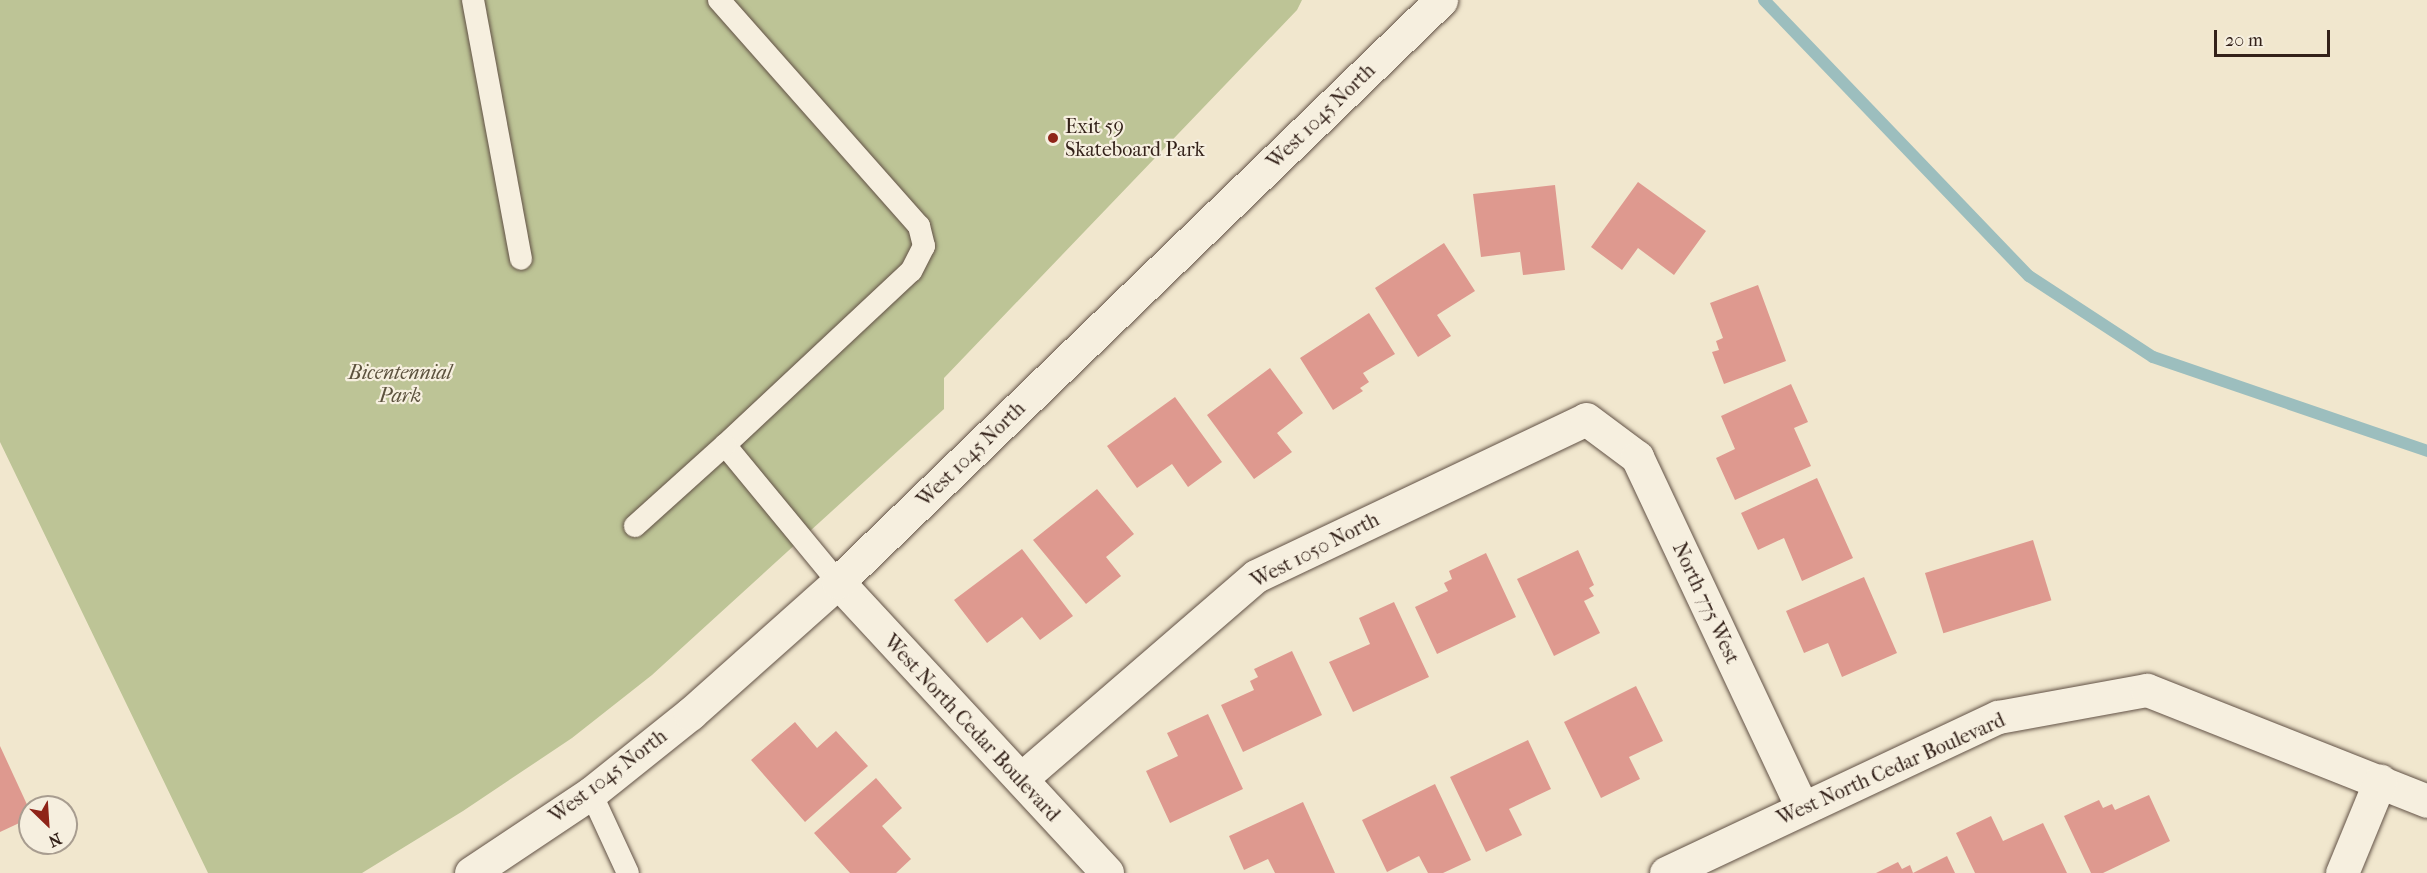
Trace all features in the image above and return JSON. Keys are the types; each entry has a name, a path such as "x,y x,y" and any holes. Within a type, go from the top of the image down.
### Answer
{"street":[{"name":"West 1045 North","path":"471,873 591,793 690,714 838,582 1441,0"},
{"name":"West 1050 North","path":"1022,778 1256,576 1586,419"},
{"name":"North 775 West","path":"1586,419 1637,457 1802,807"},
{"name":"West North Cedar Boulevard","path":"838,582 1022,778 1107,873"},
{"name":"West North Cedar Boulevard","path":"1666,873 1802,807 1998,717 2147,690 2427,801"},
{"path":"2342,873 2380,781"}],"lane":[{"path":"473,0 521,259"},
{"path":"635,526 911,271 924,246 919,226 719,0"},
{"path":"725,445 838,582"},
{"path":"591,793 628,873"}],"green space":[{"name":"Bicentennial Park","path":"0,0 1302,0 1297,10 944,378 944,409 652,675 572,738 463,811 362,873 208,873 0,442"}],"building":[{"path":"1638,182 1706,231 1674,275 1638,248 1622,270 1591,247"},
{"path":"1555,185 1565,270 1523,275 1520,252 1481,257 1473,194"},
{"path":"1444,243 1475,291 1437,315 1451,336 1418,357 1375,288"},
{"path":"1758,285 1786,361 1724,384 1712,352 1719,350 1716,341 1723,338 1710,303"},
{"path":"1369,313 1395,354 1363,373 1369,382 1360,388 1363,391 1333,410 1300,358"},
{"path":"1270,368 1303,413 1277,433 1292,452 1254,479 1207,415"},
{"path":"1791,384 1808,422 1794,428 1811,466 1735,500 1716,458 1735,449 1721,416"},
{"path":"1175,397 1222,462 1188,487 1172,464 1137,488 1107,446"},
{"path":"1817,478 1853,558 1802,581 1784,538 1758,550 1741,513"},
{"path":"1097,489 1134,534 1106,557 1121,576 1086,604 1033,540"},
{"path":"2033,540 2051,600 1943,633 1925,573"},
{"path":"1022,549 1073,616 1040,640 1022,617 987,643 954,600"},
{"path":"1578,550 1594,585 1589,588 1594,596 1584,601 1600,633 1554,656 1517,579"},
{"path":"1486,553 1516,617 1437,654 1415,607 1448,591 1444,583 1452,579 1449,571"},
{"path":"1864,577 1897,653 1842,677 1828,643 1804,653 1786,611"},
{"path":"1394,602 1429,677 1353,712 1329,662 1370,644 1359,618"},
{"path":"1292,651 1322,715 1243,752 1221,705 1254,690 1250,681 1258,677 1254,669"},
{"path":"1636,686 1663,741 1629,757 1640,779 1601,798 1564,722"},
{"path":"1208,714 1243,789 1170,823 1146,771 1178,756 1167,733"},
{"path":"795,722 817,748 836,731 868,766 805,822 751,760"},
{"path":"1528,740 1551,789 1509,809 1522,835 1486,852 1450,777"},
{"path":"0,746 23,795 18,795 18,824 0,832"},
{"path":"876,778 902,808 882,826 911,859 896,873 850,873 814,833"},
{"path":"1435,784 1471,860 1443,873 1428,873 1419,856 1387,872 1362,820"},
{"path":"2149,795 2170,841 2103,873 2091,873 2064,816 2099,800 2103,808 2112,804 2115,810"},
{"path":"1303,802 1335,873 1275,873 1268,859 1244,870 1229,836"},
{"path":"1991,816 2003,841 2043,823 2067,873 1975,873 1956,833"},
{"path":"1947,856 1955,873 1913,873"},
{"path":"1898,862 1902,869 1910,865 1913,873 1876,873"}],"waterway":[{"path":"1764,0 2029,276 2153,357 2427,451"}],"place":[{"name":"Exit 59 Skateboard Park","path":"1053,138"}]}
